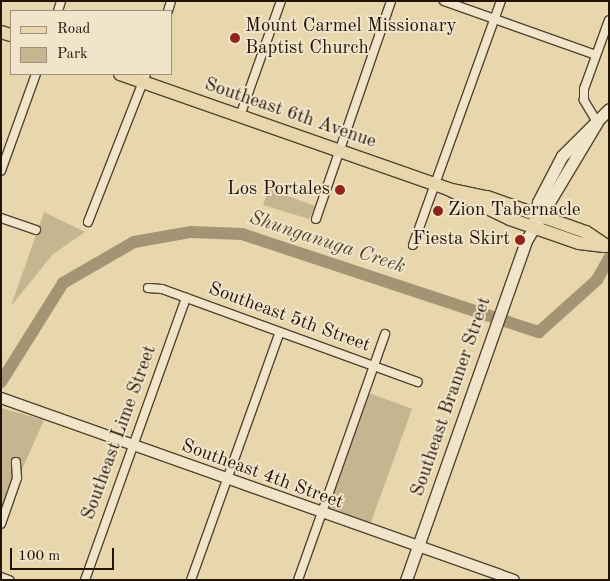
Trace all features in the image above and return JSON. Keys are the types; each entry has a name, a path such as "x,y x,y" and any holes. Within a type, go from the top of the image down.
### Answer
{"main road":[{"name":"Southeast 6th Avenue","path":"126,75 144,78 240,116 442,187 537,219 586,232 608,247"},
{"name":"Southeast Branner Street","path":"406,580 512,282 537,219 597,122 609,109"},
{"name":"Southeast 6th Avenue","path":"537,219 579,243 608,247"}],"street":[{"path":"240,116 281,1"},
{"path":"316,219 391,1"},
{"path":"444,1 596,55"},
{"path":"413,245 442,187 501,1"},
{"path":"597,122 584,100 584,89 609,20"},
{"path":"1,171 36,75"},
{"path":"88,222 144,78"},
{"path":"1,218 36,230"},
{"name":"Southeast 5th Street","path":"148,288 186,298 418,382"},
{"name":"Southeast Lime Street","path":"85,580 186,298"},
{"path":"191,580 280,332"},
{"path":"298,580 385,334"},
{"name":"Southeast 4th Street","path":"1,398 132,448 321,515 514,580"},
{"path":"1,524 18,478 16,462"},
{"path":"1,577 9,580"}],"green space":[{"path":"269,189 315,206 309,219 263,205"},
{"path":"44,212 85,232 53,254 11,306"},
{"path":"369,393 412,409 370,524 327,509"},
{"path":"1,408 44,420 1,517"}],"waterway":[{"name":"Shunganuga Creek","path":"1,382 63,283 134,242 191,232 242,234 539,332 597,280 609,258"}],"place":[{"name":"Mount Carmel Missionary Baptist Church","path":"235,38"},
{"name":"Los Portales","path":"340,190"},
{"name":"Zion Tabernacle","path":"438,211"},
{"name":"Fiesta Skirt","path":"520,240"}]}
